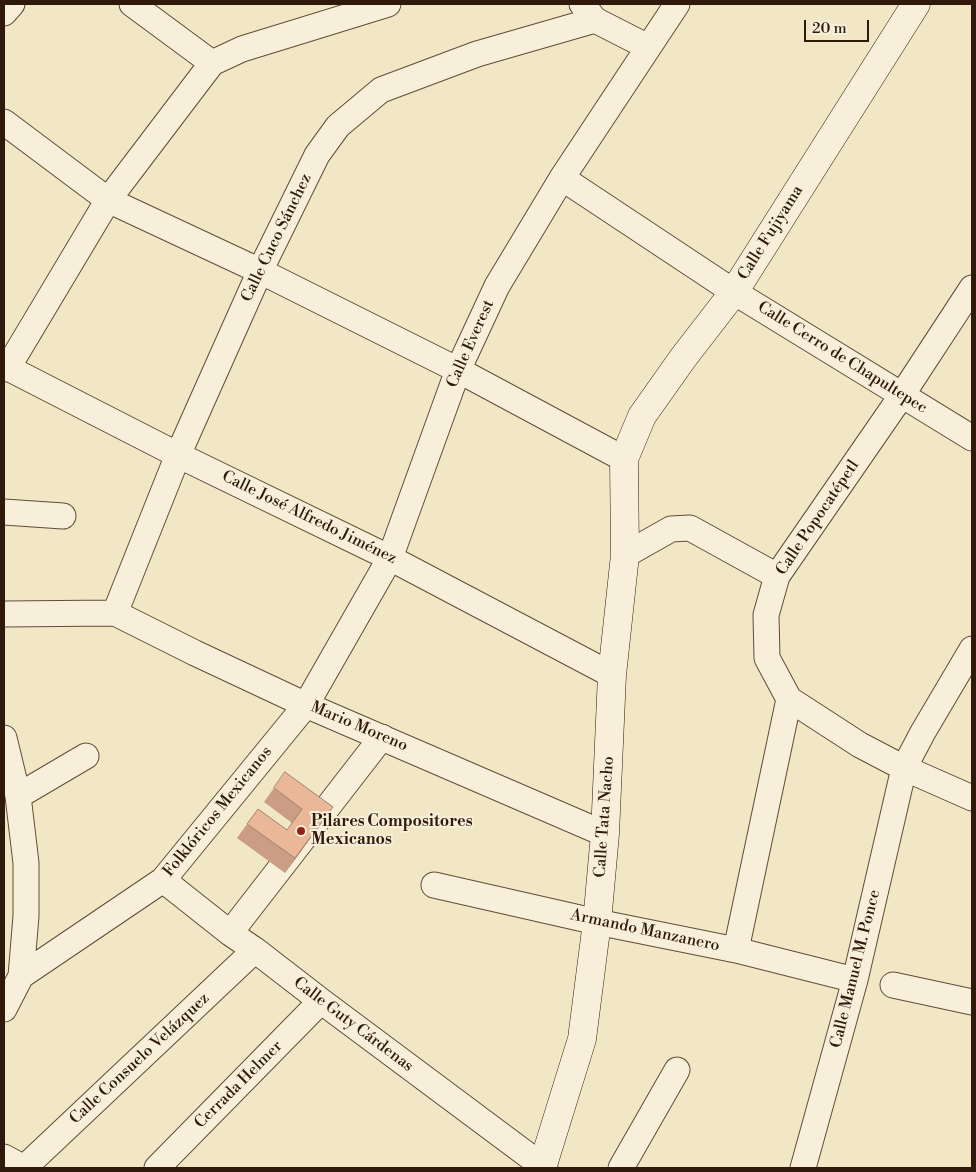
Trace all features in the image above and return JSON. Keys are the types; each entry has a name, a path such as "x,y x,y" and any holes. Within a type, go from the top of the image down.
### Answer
{"street":[{"path":"4,13 12,4"},
{"path":"132,4 212,63"},
{"path":"5,367 108,200 212,63 242,48 388,4"},
{"name":"Calle Everest","path":"306,705 390,558 458,370 497,286 562,178 677,4"},
{"name":"Calle Fujiyama","path":"624,459 642,416 683,358 734,292 916,4"},
{"path":"588,12 648,47"},
{"name":"Calle Cuco Sánchez","path":"116,613 178,455 260,271 317,155 338,126 380,90 588,12"},
{"path":"4,122 108,200 260,271 458,370 624,459"},
{"name":"Calle Cerro de Chapultepec","path":"562,178 734,292 972,438"},
{"name":"Calle Popocatépetl","path":"789,699 767,658 766,615 777,576 902,395 972,288"},
{"name":"Calle José Alfredo Jiménez","path":"5,367 178,455 390,558 612,675"},
{"name":"Calle Tata Nacho","path":"543,1168 582,1039 597,922 605,834 612,675 625,555 623,508 624,459"},
{"path":"4,512 63,516"},
{"path":"625,555 671,529 690,528 777,576"},
{"path":"4,614 116,613"},
{"name":"Mario Moreno","path":"116,613 195,653 306,705 605,834"},
{"name":"Calle Manuel M. Ponce","path":"803,1168 855,980 904,768 927,724 972,649"},
{"path":"736,950 789,699 860,745 904,768 972,798"},
{"name":"Folklóricos Mexicanos","path":"21,976 163,880 306,705"},
{"path":"230,933 382,737"},
{"path":"4,738 18,796 26,863 26,916 21,976 4,1009"},
{"path":"18,796 86,756"},
{"name":"Calle Guty Cárdenas","path":"163,880 230,933 256,950 543,1168"},
{"name":"Armando Manzanero","path":"434,885 597,922 736,950 855,980"},
{"name":"Calle Consuelo Velázquez","path":"24,1168 256,950"},
{"path":"893,985 972,1002"},
{"name":"Cerrada Helmer","path":"157,1168 321,1001"},
{"path":"621,1168 677,1070"},
{"path":"4,1157 24,1168"}],"building":[{"path":"285,772 333,807 295,858 247,824 258,809 287,830 302,809 274,788"}],"place":[{"name":"Pilares Compositores Mexicanos","path":"301,831"}]}
